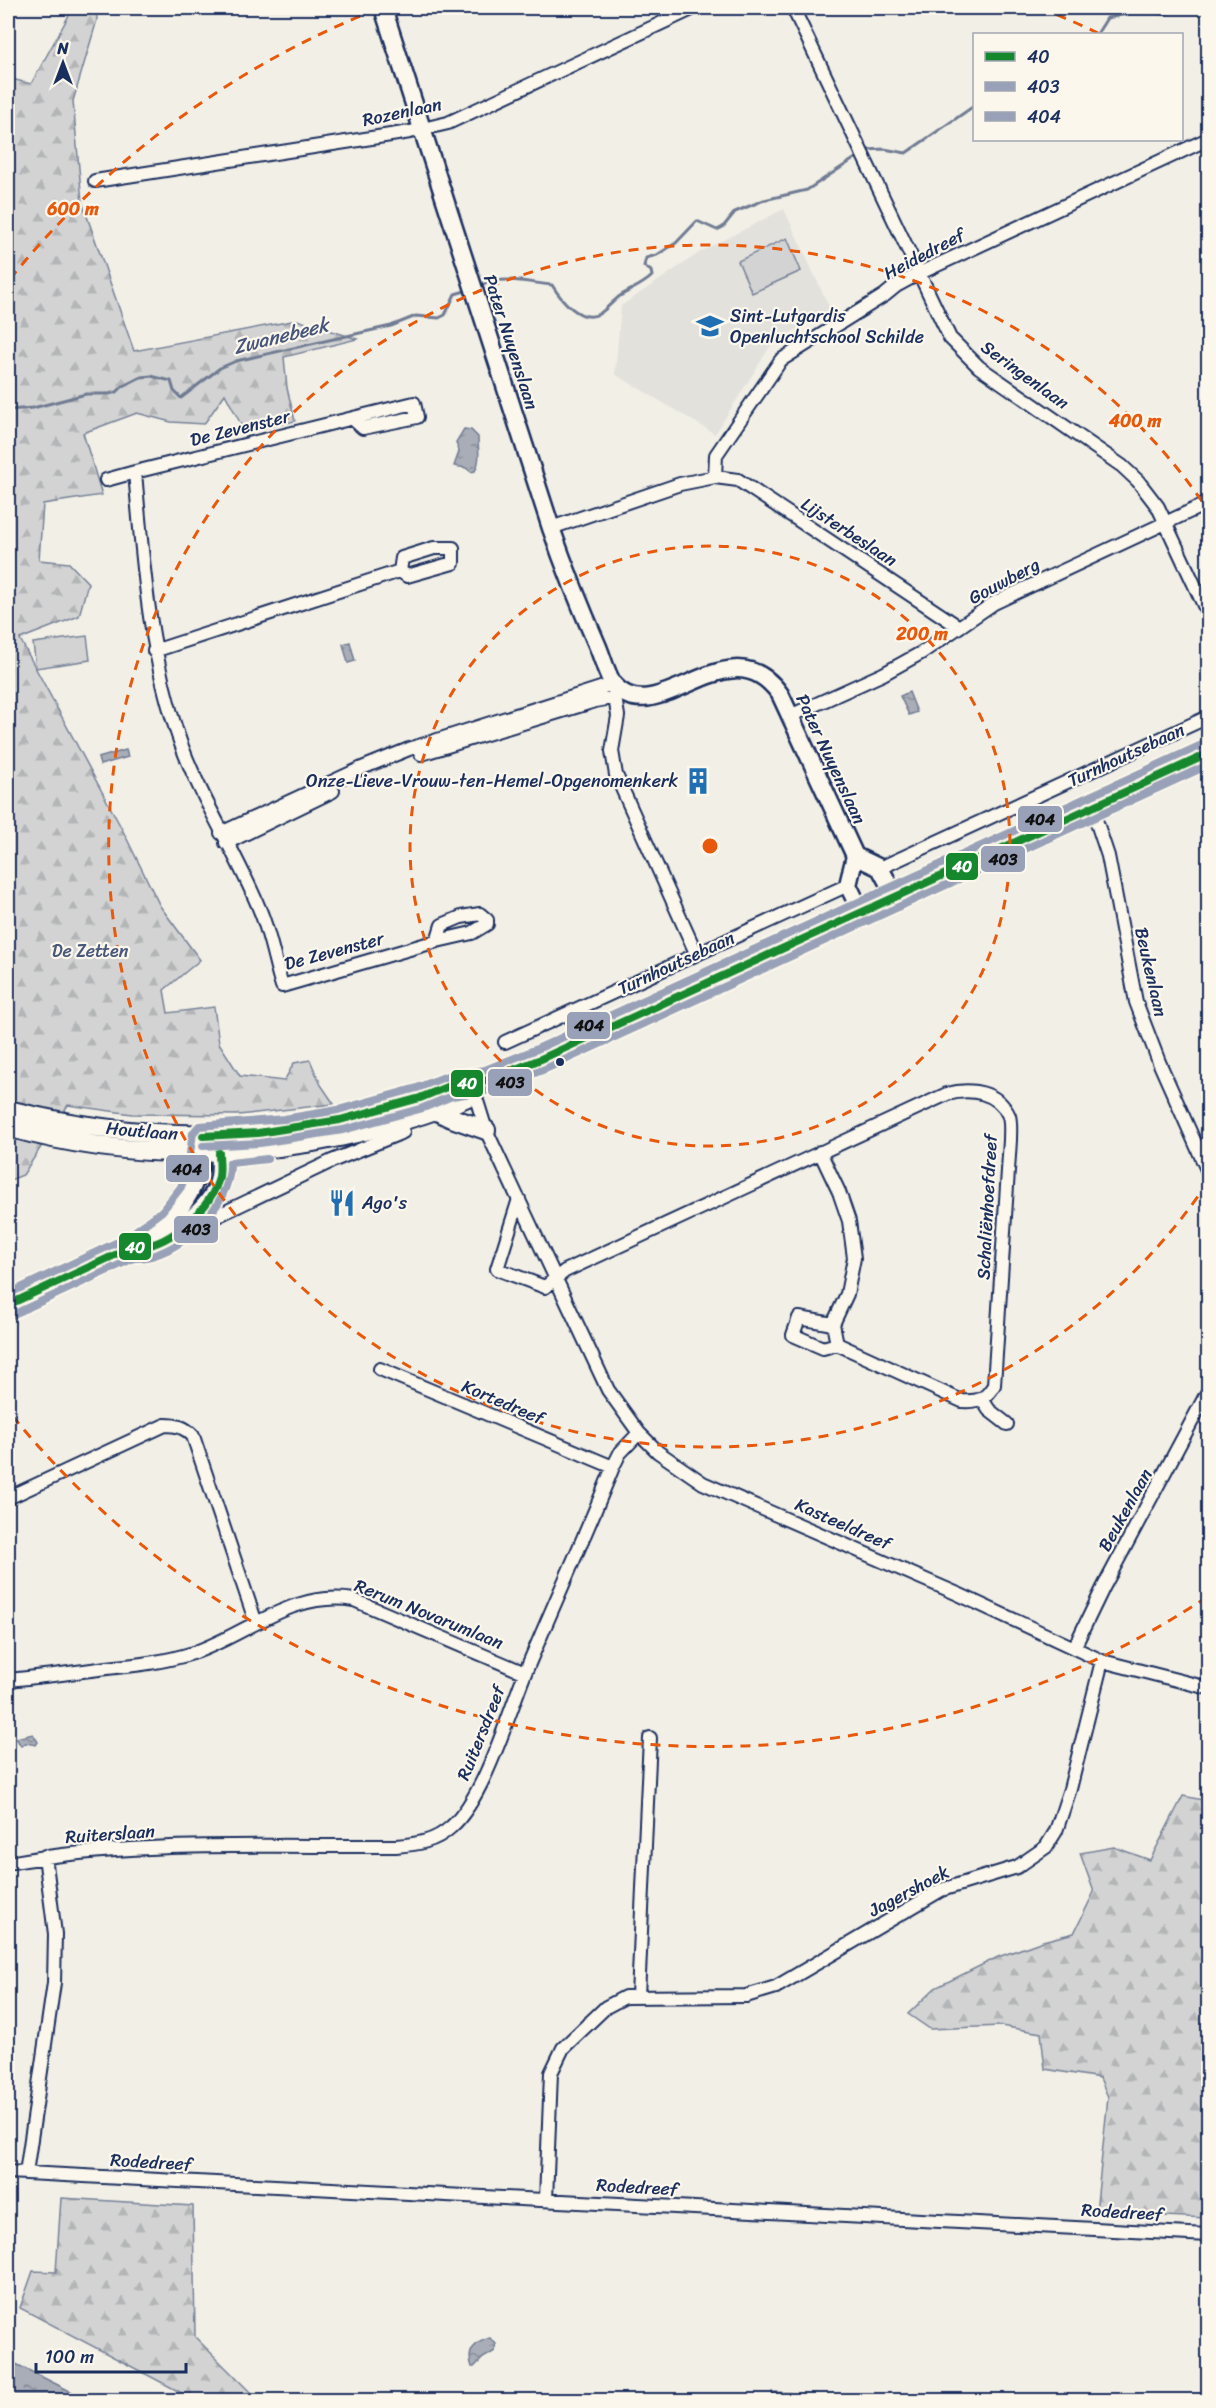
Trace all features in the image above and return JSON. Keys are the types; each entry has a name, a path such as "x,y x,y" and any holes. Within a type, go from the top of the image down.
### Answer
{"main road":[{"name":"Turnhoutsebaan","path":"480,1082 541,1059 1209,754"},
{"name":"Houtlaan","path":"8,1110 103,1128 211,1144 268,1149 329,1139 437,1111 467,1096 480,1082"},
{"name":"Houtlaan","path":"8,1127 55,1139 123,1149 211,1144 301,1128 376,1111 423,1097 458,1083 480,1082"},
{"path":"437,1111 486,1130"}],"street":[{"name":"Pater Nuyenslaan","path":"383,8 551,528 615,691 618,716 612,751 616,775 696,954"},
{"name":"Rozenlaan","path":"95,181 422,130 448,123 694,8"},
{"name":"Seringenlaan","path":"793,8 950,338 979,367 1122,466 1150,495 1209,614"},
{"name":"Heidedreef","path":"715,477 716,455 781,360 920,273 1209,140"},
{"name":"De Zevenster","path":"106,480 353,419"},
{"name":"De Zevenster","path":"135,472 142,561 154,651 180,743 199,789 259,907 270,936 282,986 437,941"},
{"path":"551,528 680,484 715,477"},
{"name":"Lijsterbeslaan","path":"715,477 738,480 959,627"},
{"name":"Gouwberg","path":"790,716 883,674 921,654 994,603 1209,503"},
{"path":"154,651 400,571"},
{"name":"Pater Nuyenslaan","path":"615,691 630,698 657,696 722,669 744,670 764,677 774,686 790,716 855,856"},
{"path":"224,838 319,792 411,753 615,691"},
{"name":"Turnhoutsebaan","path":"880,868 1209,717"},
{"name":"Beukenlaan","path":"1092,808 1108,856 1136,1002 1159,1062 1209,1172"},
{"path":"861,912 848,885 855,856 880,868 895,896"},
{"name":"Turnhoutsebaan","path":"505,1042 848,885"},
{"name":"Kasteeldreef","path":"480,1082 486,1130 608,1390 639,1433 658,1452 703,1483 1102,1661 1209,1688"},
{"name":"Schaliënhoefdreef","path":"555,1279 565,1271 947,1094 964,1090 977,1091 990,1096 1003,1107 1010,1118 994,1384 988,1395 982,1399"},
{"path":"188,1197 217,1216 332,1161 403,1132"},
{"path":"8,1305 132,1247 140,1238 170,1219 188,1197 211,1144"},
{"path":"132,1247 145,1247 171,1235 202,1206 213,1192 219,1178 211,1144"},
{"path":"820,1152 839,1192 849,1221 854,1258 847,1294 833,1324 837,1344"},
{"path":"519,1199 496,1269 545,1287 555,1279"},
{"path":"833,1324 799,1318 793,1335 823,1348 837,1344 962,1401 976,1402 982,1399 989,1410 1007,1424"},
{"name":"Kortedreef","path":"380,1369 613,1467"},
{"name":"Beukenlaan","path":"1074,1648 1209,1390"},
{"path":"8,1498 165,1425 175,1425 188,1430 193,1436 256,1623"},
{"name":"Ruitersdreef","path":"216,1847 420,1844 437,1838 452,1827 478,1791 525,1673 613,1467 620,1453 639,1433"},
{"name":"Rerum Novarumlaan","path":"8,1680 166,1660 194,1653 287,1608 315,1599 334,1597 354,1600 525,1673"},
{"name":"Jagershoek","path":"546,2200 551,2073 563,2048 606,2007 625,1997 723,1998 746,1996 777,1987 941,1890 1001,1874 1029,1860 1046,1847 1062,1814 1102,1661"},
{"path":"638,1996 650,1738"},
{"name":"Ruiterslaan","path":"8,1863 45,1856 134,1849 216,1847"},
{"path":"26,2173 54,1983 55,1934 45,1856"},
{"name":"Rodedreef","path":"8,2172 1209,2235"}],"shaded area":[{"name":"Sint-Lutgardis Openluchtschool Schilde","path":"784,209 831,311 773,342 715,434 615,374 621,306 702,251"}],"green space":[{"name":"De Zetten","path":"73,8 96,8 97,20 73,101 82,202 134,351 297,320 357,339 284,357 287,388 295,421 245,432 225,394 204,424 171,422 137,413 83,433 102,495 43,504 39,560 69,563 88,583 79,616 20,639 122,829 160,906 200,960 164,990 168,1013 214,1007 219,1043 240,1076 284,1081 294,1063 310,1060 321,1085 334,1104 239,1115 132,1114 68,1105 23,1175 8,1181 8,78 31,84"},
{"path":"787,238 801,271 752,293 738,261"},
{"path":"87,636 90,660 36,668 33,643"},
{"path":"1183,1796 1208,1801 1208,2218 1096,2213 1108,2097 1100,2078 1045,2069 1041,2033 1001,2026 930,2029 908,2014 935,1988 998,1957 1074,1933 1094,1892 1080,1853 1114,1847 1150,1860"},
{"path":"61,2198 193,2206 195,2337 252,2394 262,2400 195,2400 20,2308 33,2271 56,2272"}],"water":[{"path":"464,429 471,430 478,437 478,463 475,471 471,472 466,468 454,466 459,452 456,442"},
{"path":"350,642 355,661 348,663 343,644"},
{"path":"909,692 917,712 909,715 900,696"},
{"path":"126,750 128,757 100,765 98,758"},
{"path":"33,1734 38,1742 36,1745 26,1743 21,1746 16,1738"},
{"path":"490,2338 496,2344 495,2351 472,2367 470,2356 473,2348"},
{"path":"8,2360 88,2400 8,2400"},
{"path":"772,2392 790,2393 790,2400 772,2400"}],"waterway":[{"name":"Zwanebeek","path":"1098,33 1107,18 1141,11 1164,14 1184,8"},
{"name":"Zwanebeek","path":"867,150 884,149 906,153 973,107"},
{"name":"Zwanebeek","path":"482,285 499,280 552,285 565,303 578,313 585,316 599,314 620,296 652,276 651,271 644,266 646,258 657,255 676,243 697,221 717,230 723,227 735,212 764,200 807,190 857,157"},
{"name":"Zwanebeek","path":"8,410 33,408 86,394 109,394 117,392 123,386 141,377 151,376 171,381 174,391 181,398 220,368 236,361 391,326 416,316 439,318 445,315 455,294 465,291"}],"transit line":[{"name":"404","path":"8,1294 126,1238 162,1211 181,1187 188,1167 193,1133 199,1126 284,1119 338,1110 417,1088 447,1076 485,1070 537,1049 1204,744"},
{"name":"40","path":"203,1136 258,1133 340,1120 420,1098 449,1086 488,1080 541,1059 1208,754"},
{"name":"403","path":"203,1146 260,1143 343,1130 423,1108 452,1096 491,1090 545,1069 1208,765"},
{"name":"40","path":"8,1305 132,1247 158,1242 184,1227 213,1193 219,1178 219,1153"},
{"name":"403","path":"12,1315 134,1258 151,1256 184,1240 212,1212 222,1196 228,1179 230,1163 267,1159"}],"place":[{"name":"Sint-Lutgardis Openluchtschool Schilde","path":"710,326"},
{"name":"Onze-Lieve-Vrouw-ten-Hemel-Opgenomenkerk","path":"698,781"},
{"name":"Ago's","path":"342,1203"}]}
